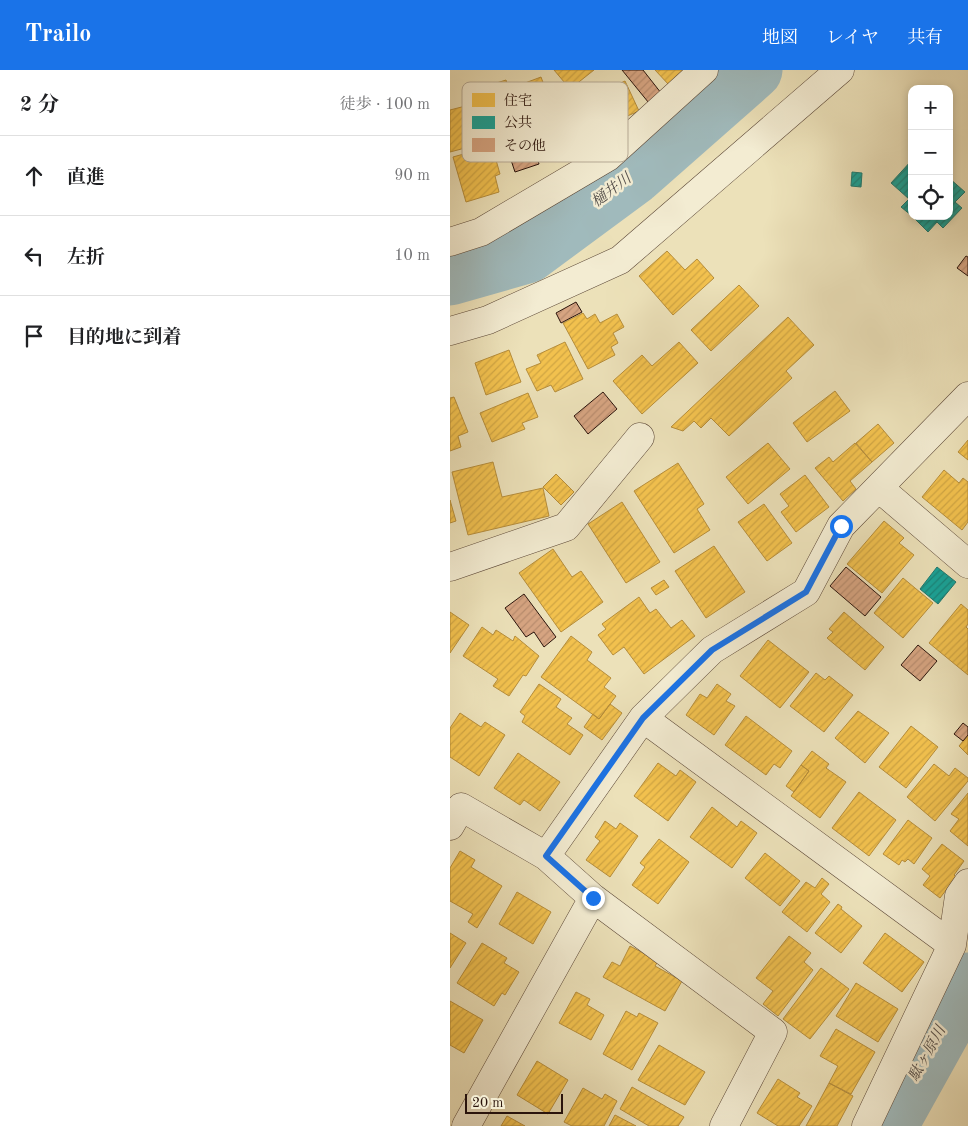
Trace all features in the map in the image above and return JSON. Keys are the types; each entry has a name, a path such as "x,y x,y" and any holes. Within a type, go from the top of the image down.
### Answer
{"street":[{"path":"628,139 704,70"},
{"path":"450,331 488,320 620,260 840,70"},
{"path":"450,242 481,232 600,162"},
{"path":"546,856 643,718 712,650 806,592 841,526 968,396"},
{"path":"450,567 566,527 640,437"},
{"path":"879,488 968,564"},
{"path":"643,718 952,945"},
{"path":"454,810 546,856 593,898 773,1032 724,1126"},
{"path":"866,1126 952,945 959,896 968,884"},
{"path":"466,1126 593,898"}],"building: 住宅":[{"path":"554,70 594,70 579,82 564,82"},
{"path":"655,70 688,70 670,86"},
{"path":"541,77 543,82 528,82"},
{"path":"628,87 639,111 628,116"},
{"path":"462,107 462,149 450,152 450,110"},
{"path":"462,154 462,162 497,162 500,174 495,176 499,192 466,202 453,157"},
{"path":"667,251 685,270 697,259 714,278 673,315 639,276"},
{"path":"739,285 759,306 711,351 691,330"},
{"path":"583,313 587,319 595,314 600,323 617,314 624,327 613,333 618,343 611,347 615,355 588,369 563,323"},
{"path":"788,317 814,345 786,371 792,378 729,436 711,418 701,428 694,421 683,431 671,427"},
{"path":"565,342 583,379 555,392 551,385 537,391 526,369 541,363 537,355"},
{"path":"679,342 698,363 642,414 613,381 642,355 652,366"},
{"path":"509,350 521,382 486,395 475,363"},
{"path":"835,391 850,411 807,442 793,423"},
{"path":"528,393 538,417 522,423 525,429 492,442 480,413"},
{"path":"454,397 468,432 458,436 461,447 450,451 450,398"},
{"path":"878,424 894,443 872,462 856,443"},
{"path":"968,440 968,460 958,452"},
{"path":"768,443 790,469 748,504 726,477"},
{"path":"855,443 872,462 850,481 856,489 843,501 815,468 829,457 833,462"},
{"path":"493,462 502,497 543,488 549,516 468,535 452,472"},
{"path":"678,463 704,504 697,509 710,530 674,553 634,491"},
{"path":"944,470 959,483 963,478 968,482 968,522 962,530 922,497"},
{"path":"556,474 574,492 561,505 543,487"},
{"path":"805,475 829,507 796,532 781,512 789,506 780,494"},
{"path":"450,500 456,521 450,523"},
{"path":"622,502 660,562 626,583 588,524"},
{"path":"764,504 792,543 767,561 738,522"},
{"path":"884,521 904,538 899,543 914,555 882,593 847,564"},
{"path":"714,546 745,592 706,618 675,571"},
{"path":"553,549 572,577 581,571 603,602 561,632 519,573"},
{"path":"903,578 933,603 903,638 874,613"},
{"path":"664,580 669,587 656,595 651,588"},
{"path":"639,597 650,613 656,609 671,628 682,620 695,636 644,674 624,647 613,655 598,635 606,629 602,624"},
{"path":"961,604 968,610 968,624 966,627 968,629 968,675 929,643"},
{"path":"450,612 469,625 450,653"},
{"path":"844,612 884,647 865,670 827,638 833,632 829,629"},
{"path":"482,627 493,635 496,630 513,641 515,636 539,656 526,676 523,675 509,696 493,686 498,679 463,656"},
{"path":"571,636 592,652 587,660 611,678 604,687 616,696 599,719 541,677"},
{"path":"768,640 809,672 780,708 740,676"},
{"path":"816,673 825,680 829,676 853,695 824,732 790,706"},
{"path":"539,684 561,699 556,707 572,718 567,724 583,735 570,755 522,722 525,716 520,712"},
{"path":"717,684 731,694 726,701 735,706 714,735 686,715 700,694 707,698"},
{"path":"610,704 622,713 602,740 584,727 593,714 599,719"},
{"path":"858,711 889,733 865,763 835,738"},
{"path":"460,713 481,727 485,722 505,735 479,776 450,757 450,728"},
{"path":"746,716 792,751 780,768 774,764 766,775 725,745"},
{"path":"911,726 938,747 906,788 879,767"},
{"path":"968,735 968,755 959,746"},
{"path":"812,751 829,764 826,768 846,782 820,818 791,796 809,771 801,765"},
{"path":"518,753 560,782 540,811 524,800 520,805 494,788"},
{"path":"658,763 676,776 680,770 696,782 668,821 634,796"},
{"path":"934,764 949,776 955,768 968,778 968,781 935,821 907,797"},
{"path":"801,765 809,771 794,792 786,786"},
{"path":"859,792 896,820 869,856 832,828"},
{"path":"968,793 968,846 950,831 959,819 951,814"},
{"path":"712,807 737,827 741,821 757,833 732,868 690,837"},
{"path":"908,820 932,838 914,864 908,859 905,862 902,860 899,865 883,854"},
{"path":"605,821 616,829 620,823 638,836 610,877 586,860 600,841 595,837"},
{"path":"659,839 689,862 658,904 632,885 645,867 640,863"},
{"path":"942,844 964,861 954,875 956,877 940,898 923,885 930,876 922,869"},
{"path":"460,851 475,860 471,867 502,886 477,928 468,922 473,914 450,901 450,868"},
{"path":"765,853 800,881 780,906 745,878"},
{"path":"822,878 829,884 821,894 830,902 807,932 782,912 806,882 815,888"},
{"path":"517,892 551,912 533,944 499,924"},
{"path":"838,904 842,907 841,909 862,926 841,953 815,933"},
{"path":"450,933 466,943 450,968"},
{"path":"885,933 924,962 902,992 863,963"},
{"path":"789,936 811,953 804,962 813,970 778,1016 763,1004 773,991 756,978"},
{"path":"482,943 507,958 504,963 519,972 505,995 502,993 494,1006 457,983"},
{"path":"630,946 658,961 655,966 682,981 665,1011 603,977 612,962 620,966"},
{"path":"821,968 849,989 810,1039 783,1019"},
{"path":"856,983 898,1009 878,1042 836,1016"},
{"path":"576,992 590,999 587,1005 604,1015 591,1040 559,1023"},
{"path":"450,1001 483,1020 464,1053 450,1045"},
{"path":"626,1011 637,1017 639,1013 658,1023 632,1070 603,1054"},
{"path":"836,1029 875,1052 851,1094 829,1083 838,1066 820,1056"},
{"path":"659,1045 705,1072 685,1105 638,1080"},
{"path":"537,1061 568,1080 548,1114 517,1095"},
{"path":"778,1079 800,1093 797,1097 812,1106 799,1126 778,1126 757,1113"},
{"path":"829,1083 853,1096 837,1126 806,1126"},
{"path":"632,1087 684,1117 678,1126 649,1126 620,1109"},
{"path":"583,1088 602,1099 605,1094 617,1101 604,1126 572,1126 564,1122"},
{"path":"615,1115 636,1126 609,1126"},
{"path":"507,1116 525,1126 501,1126"}],"building: 公共":[{"path":"908,164 908,198 891,183"},
{"path":"852,172 862,173 861,187 851,186"},
{"path":"953,182 965,192 955,202 962,208 953,217"},
{"path":"908,200 908,213 901,207"},
{"path":"916,220 951,220 943,228 937,222 928,232"},
{"path":"937,567 956,582 938,604 920,589"}],"building: その他":[{"path":"622,70 643,70 665,98 653,108"},
{"path":"512,162 538,162 539,164 515,172"},
{"path":"966,256 968,257 968,276 957,268"},
{"path":"576,302 582,312 561,323 556,313"},
{"path":"603,392 617,409 588,434 574,416"},
{"path":"846,567 881,597 865,616 830,586"},
{"path":"524,594 556,637 544,647 534,632 526,637 505,608"},
{"path":"918,645 937,661 920,681 901,665"},
{"path":"963,723 968,727 968,735 963,741 954,734"}],"waterway":[{"name":"樋井川","path":"450,276 527,254 634,175 753,70"},
{"name":"駄ヶ原川","path":"888,1126 968,982"}],"route":[{"path":"593,898 546,856 643,718 712,650 806,592 841,526"}]}
